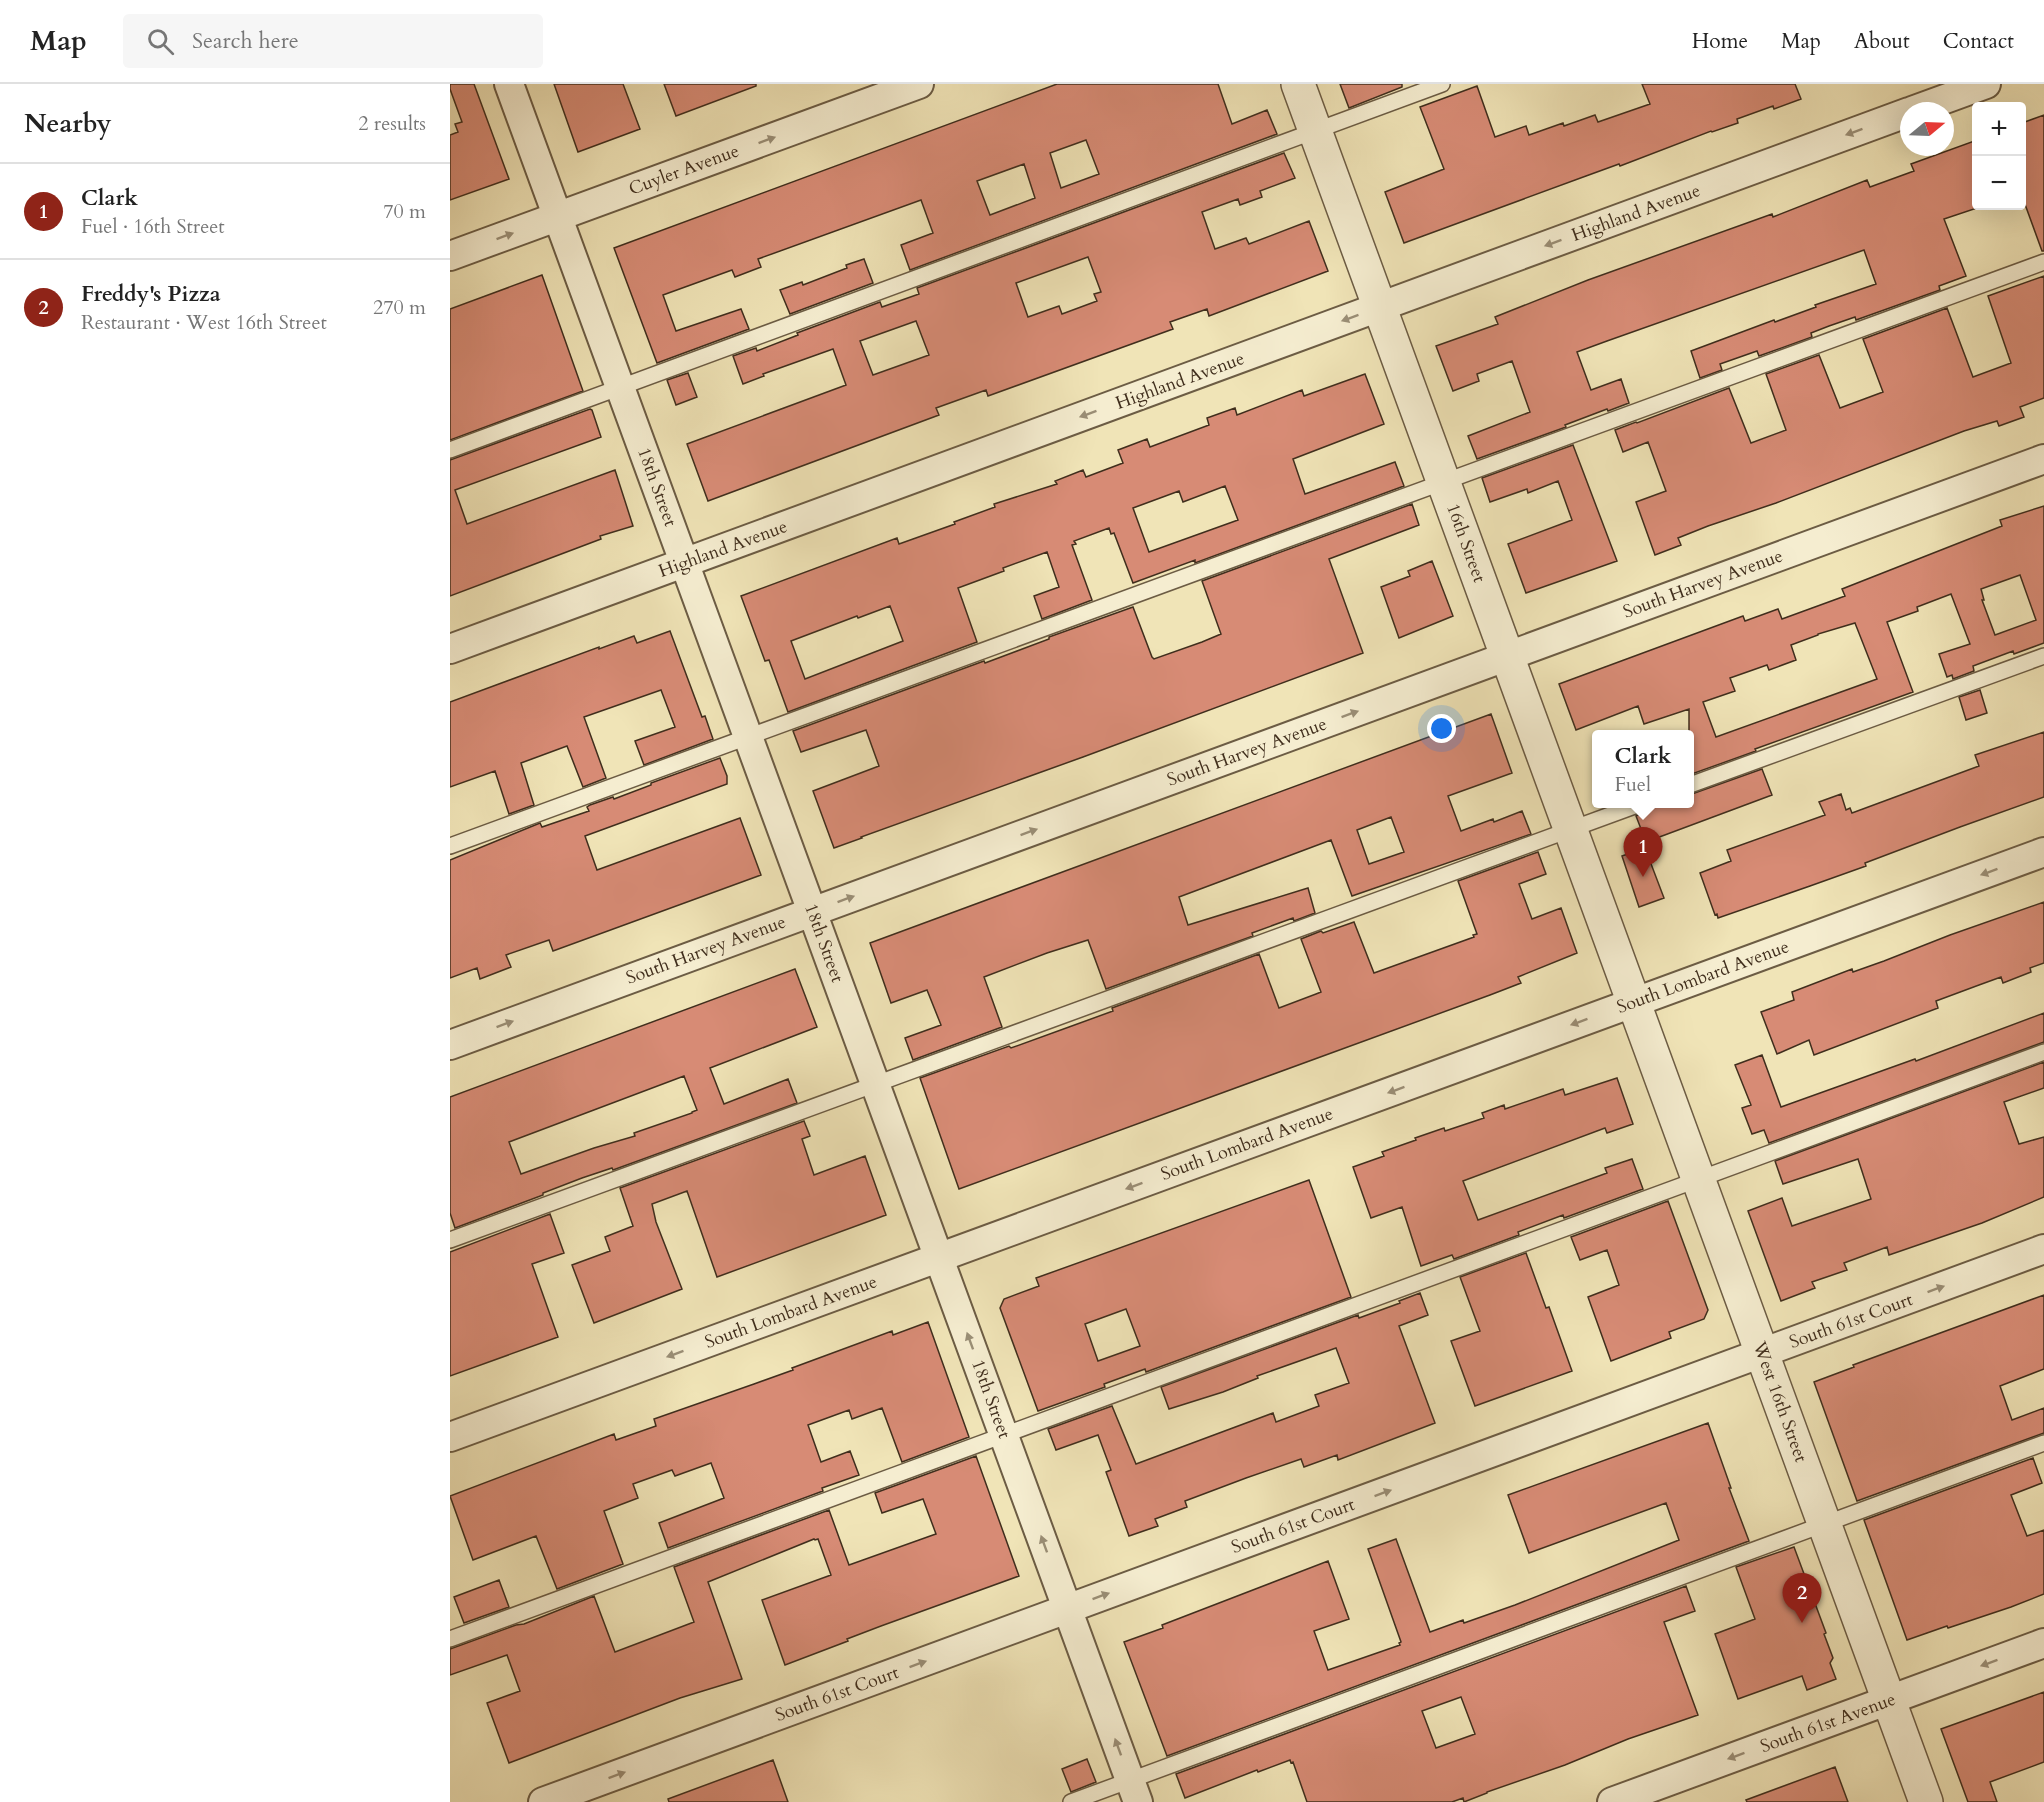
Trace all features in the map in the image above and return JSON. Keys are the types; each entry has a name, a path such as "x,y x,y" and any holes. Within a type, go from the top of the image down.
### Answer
{"street":[{"name":"18th Street","path":"509,84 1135,1791"},
{"name":"Cuyler Avenue","path":"450,256 919,84"},
{"name":"16th Street","path":"1298,84 1634,1002"},
{"name":"Highland Avenue","path":"1938,102 1986,84"},
{"name":"Highland Avenue","path":"450,649 1900,116"},
{"name":"South Harvey Avenue","path":"450,1045 2044,459"},
{"name":"South Lombard Avenue","path":"450,1437 2044,852"},
{"name":"West 16th Street","path":"1634,1002 1926,1802"},
{"name":"South 61st Court","path":"543,1802 2044,1249"},
{"name":"South 61st Avenue","path":"1612,1802 2044,1643"}],"lane":[{"path":"450,450 1442,84"},
{"path":"450,846 2044,262"},
{"path":"1694,783 2044,656"},
{"path":"450,1240 1629,808"},
{"path":"450,1639 2044,1052"},
{"path":"1071,1802 1135,1791 1825,1524 2044,1443"}],"building":[{"path":"450,84 474,84 509,179 450,200 450,135 458,132 455,124 462,122"},
{"path":"554,84 623,84 640,129 578,152"},
{"path":"664,84 756,84 756,86 676,116"},
{"path":"1057,84 1218,84 1232,124 1267,110 1277,134 910,270 901,245 933,233 921,200 758,259 761,267 735,277 732,270 663,295 676,331 741,309 749,329 657,363 614,248","holes":["1086,140 1099,174 1061,188 1050,153","1024,164 1035,198 990,215 977,181"]},
{"path":"1340,84 1402,84 1402,87 1349,108"},
{"path":"1642,84 1795,84 1801,99 1737,119 1738,123 1404,243 1385,192 1444,169 1420,107 1477,86 1495,137 1526,126 1529,135 1595,115 1598,122 1650,104"},
{"path":"2044,115 2044,251 2042,251 2026,207 2026,122"},
{"path":"1972,142 1972,210 1944,219 1966,276 1939,286 1940,290 1856,320 1855,317 1829,326 1811,333 1812,337 1759,356 1757,351 1720,364 1722,370 1700,378 1691,351 1876,284 1864,250 1577,352 1591,390 1621,379 1629,403 1608,411 1607,409 1565,425 1566,427 1477,459 1468,436 1530,412 1512,361 1477,374 1479,381 1453,391 1436,346 1498,324 1495,317 1588,280 1772,214 1773,217 1867,180 1870,187 1914,171 1911,164 1933,156 1954,156 1954,148"},
{"path":"1284,153 1295,178 1260,191 1262,197 1240,205 1238,199 1202,212 1215,249 1246,238 1249,244 1309,221 1328,271 1209,316 1207,309 1170,322 1173,329 988,396 986,390 936,408 939,415 708,501 687,444 846,385 833,349 763,374 764,376 743,384 733,356 756,348 757,351 798,335 797,333 880,302 882,307 919,294 917,288","holes":["1088,257 1101,292 1094,294 1097,301 1062,314 1059,306 1028,317 1016,283","916,321 929,355 873,375 860,341"]},
{"path":"864,259 873,283 790,314 780,290 802,282 803,285"},
{"path":"542,275 583,391 450,440 450,309"},
{"path":"2044,276 2044,398 2020,407 2024,417 1999,426 1997,421 1964,431 1776,503 1708,526 1678,538 1681,545 1655,555 1636,502 1666,491 1648,442 1623,452 1615,430 1729,388 1751,443 1786,430 1766,374 1819,355 1840,408 1883,392 1863,339 1947,308 1973,377 2011,363 1988,296"},
{"path":"688,373 697,397 676,405 667,380"},
{"path":"1365,374 1384,424 1293,459 1305,494 1395,462 1404,486 1195,563 1195,560 1133,583 1114,533 1111,534 1109,528 1074,541 1076,544 1072,545 1092,600 1042,619 1034,596 1059,587 1047,552 1003,568 1004,571 958,588 977,642 788,712 769,660 765,661 741,596 897,538 899,544 955,524 954,522 995,507 994,504 1057,484 1055,481 1083,470 1086,477 1123,463 1118,450 1147,439 1150,447 1209,425 1207,418 1235,408 1237,415 1302,390 1304,396","holes":["1225,486 1238,520 1149,552 1133,508 1179,491 1183,502","890,606 903,641 805,679 791,641"]},
{"path":"590,409 601,437 455,490 467,524 615,470 633,526 600,536 601,539 450,596 450,460"},
{"path":"1573,445 1617,561 1526,593 1508,544 1572,520 1558,481 1528,493 1527,489 1490,502 1482,478"},
{"path":"1412,504 1419,525 1329,559 1363,653 834,848 813,791 879,766 866,730 801,752 793,731 984,661 985,663 1133,607 1154,659 1202,642 1221,634 1202,581"},
{"path":"2044,506 2044,643 2014,654 2013,651 1973,666 1974,671 1953,679 1952,675 1947,677 1939,654 1970,644 1951,594 1917,607 1918,611 1887,622 1913,692 1755,749 1756,751 1694,773 1694,730 1689,730 1689,709 1644,724 1638,706 1576,730 1559,684 1743,616 1745,621 1778,609 1782,619 1845,596 1842,589 2002,526 2000,520","holes":["2020,575 2036,620 1995,635 1982,600 1984,600 1981,589","1855,623 1877,679 1716,737 1703,702 1735,691 1730,678 1767,665 1769,670 1796,660 1791,645"]},
{"path":"1432,561 1453,616 1399,638 1381,587 1410,576 1408,571"},
{"path":"670,631 702,717 705,716 713,739 644,765 635,741 675,727 661,690 584,717 606,778 583,787 567,746 521,763 534,805 509,814 495,771 450,787 450,702 599,647 599,649 634,636 637,643"},
{"path":"1980,690 1987,713 1966,720 1959,697"},
{"path":"1491,714 1512,773 1448,796 1461,831 1522,811 1531,834 1352,896 1331,840 1179,897 1188,925 1308,888 1315,913 1294,921 1293,918 1252,933 1253,936 1106,989 1088,940 1047,953 984,977 1002,1027 913,1060 905,1038 941,1025 927,990 891,1003 870,943","holes":["1391,817 1404,852 1369,864 1357,830"]},
{"path":"2044,732 2044,797 1865,863 1866,866 1718,918 1717,914 1715,915 1700,873 1731,861 1727,850 1825,815 1819,802 1841,794 1846,810 1850,808 1852,813 1979,766 1975,755"},
{"path":"720,758 727,776 727,784 585,836 597,870 740,818 761,875 553,951 549,940 506,955 511,967 480,979 477,968 450,978 450,860 540,823 542,827 589,811 587,807 590,805 613,797 614,799"},
{"path":"1762,769 1772,795 1646,842 1636,816 1647,811 1648,808 1694,808 1694,793"},
{"path":"1645,848 1664,898 1639,907 1622,856"},
{"path":"1538,852 1546,874 1519,884 1532,919 1561,908 1577,953 1518,977 1521,983 1490,995 959,1189 920,1078 1113,1011 1112,1008 1259,954 1279,1008 1321,992 1301,939 1354,922 1374,973 1474,937 1473,935 1477,934 1458,881"},
{"path":"2044,902 2044,963 2030,968 2031,972 2003,983 2001,977 1936,1001 1938,1008 1814,1055 1809,1040 1777,1054 1761,1012 1794,1000 1792,992"},
{"path":"795,969 817,1027 710,1068 724,1104 788,1079 797,1103 613,1170 612,1168 582,1178 455,1228 450,1213 450,1097","holes":["684,1076 697,1110 634,1133 635,1136 521,1174 509,1142"]},
{"path":"2044,1013 2044,1042 1769,1143 1764,1130 1752,1134 1742,1108 1751,1105 1735,1065 1762,1055 1781,1107 1915,1059 1916,1061"},
{"path":"2044,1062 2044,1088 2004,1102 2019,1144 2044,1137 2044,1197 1982,1223 1889,1255 1887,1247 1844,1263 1847,1270 1812,1282 1815,1288 1781,1301 1748,1211 1782,1198 1792,1226 1871,1199 1858,1159 1783,1184 1775,1161"},
{"path":"1617,1078 1633,1124 1607,1133 1605,1128 1463,1181 1478,1220 1607,1173 1605,1168 1632,1159 1643,1189 1564,1218 1563,1215 1518,1232 1519,1235 1454,1259 1452,1255 1421,1266 1402,1207 1371,1218 1353,1167 1384,1156 1382,1152 1416,1140 1415,1138 1484,1118 1482,1113 1504,1105 1505,1109 1563,1089 1565,1095"},
{"path":"804,1121 810,1136 802,1139 814,1175 865,1156 886,1215 717,1277 687,1191 652,1204 656,1222 682,1289 594,1323 572,1265 610,1251 605,1237 633,1226 620,1188"},
{"path":"1309,1180 1351,1297 1146,1372 1145,1369 1104,1384 1105,1387 1038,1411 1000,1308 1004,1299 1039,1286 1036,1278","holes":["1126,1309 1140,1346 1098,1361 1085,1324"]},
{"path":"1668,1201 1708,1310 1704,1319 1669,1332 1671,1338 1611,1361 1588,1297 1619,1285 1607,1250 1580,1260 1571,1237"},
{"path":"550,1214 564,1253 532,1264 558,1337 450,1376 450,1252"},
{"path":"1526,1253 1546,1308 1549,1307 1572,1371 1475,1406 1451,1341 1480,1331 1460,1277"},
{"path":"1420,1293 1428,1315 1399,1326 1435,1423 1338,1460 1337,1455 1304,1467 1301,1459 1246,1478 1185,1501 1187,1507 1155,1519 1158,1526 1129,1536 1106,1472 1111,1470 1098,1435 1056,1450 1048,1429 1112,1406 1136,1464 1273,1413 1276,1422 1319,1406 1315,1395 1349,1383 1336,1348 1257,1376 1258,1378 1223,1392 1169,1409 1161,1387 1358,1315 1359,1318"},
{"path":"2044,1295 2044,1369 2000,1386 2012,1420 2044,1408 2044,1433 1857,1501 1814,1382 1854,1367 1853,1365"},
{"path":"928,1322 969,1437 902,1462 882,1408 852,1419 849,1410 808,1425 821,1462 850,1451 859,1475 822,1488 823,1491 668,1548 659,1523 724,1498 711,1463 675,1476 672,1470 633,1484 638,1498 604,1511 623,1564 557,1589 536,1536 473,1560 450,1496 614,1434 616,1440 656,1426 654,1419 793,1370 792,1368 892,1331 893,1335"},
{"path":"1708,1423 1749,1541 1167,1756 1124,1642 1328,1561 1349,1619 1314,1631 1328,1670 1400,1645 1401,1642 1368,1549 1396,1539 1430,1632 1515,1605 1679,1540 1666,1503 1529,1553 1508,1495"},
{"path":"976,1456 1019,1576 881,1626 785,1665 762,1600 831,1575 818,1539 814,1539 708,1582 742,1679 680,1698 509,1763 487,1703 520,1691 507,1655 450,1675 450,1649 524,1624 594,1596 615,1652 694,1622 674,1567 829,1510 849,1565 936,1534 923,1499 882,1513 875,1493"},
{"path":"2033,1458 2042,1483 2011,1495 2027,1536 2044,1530 2044,1594 2011,1607 1907,1640 1864,1520"},
{"path":"1794,1547 1826,1633 1824,1634 1833,1658 1830,1663 1836,1679 1807,1690 1802,1676 1738,1699 1715,1634 1755,1619 1736,1567"},
{"path":"499,1580 509,1607 464,1623 454,1597"},
{"path":"1686,1586 1695,1611 1664,1622 1698,1715 1628,1739 1464,1802 1463,1798 1452,1802 1307,1802 1293,1762 1291,1763 1290,1760 1258,1772 1257,1770 1185,1798 1176,1774","holes":["1461,1697 1475,1734 1436,1748 1422,1711"]},
{"path":"2044,1692 2044,1762 1990,1782 1997,1802 1968,1802 1941,1729"},
{"path":"1087,1759 1096,1782 1071,1792 1062,1769"},
{"path":"773,1760 788,1802 669,1802 668,1799"},
{"path":"1835,1767 1848,1802 1747,1802 1746,1800"}],"place":[{"name":"Clark","path":"1643,877"},
{"name":"Freddy's Pizza","path":"1802,1623"}]}
